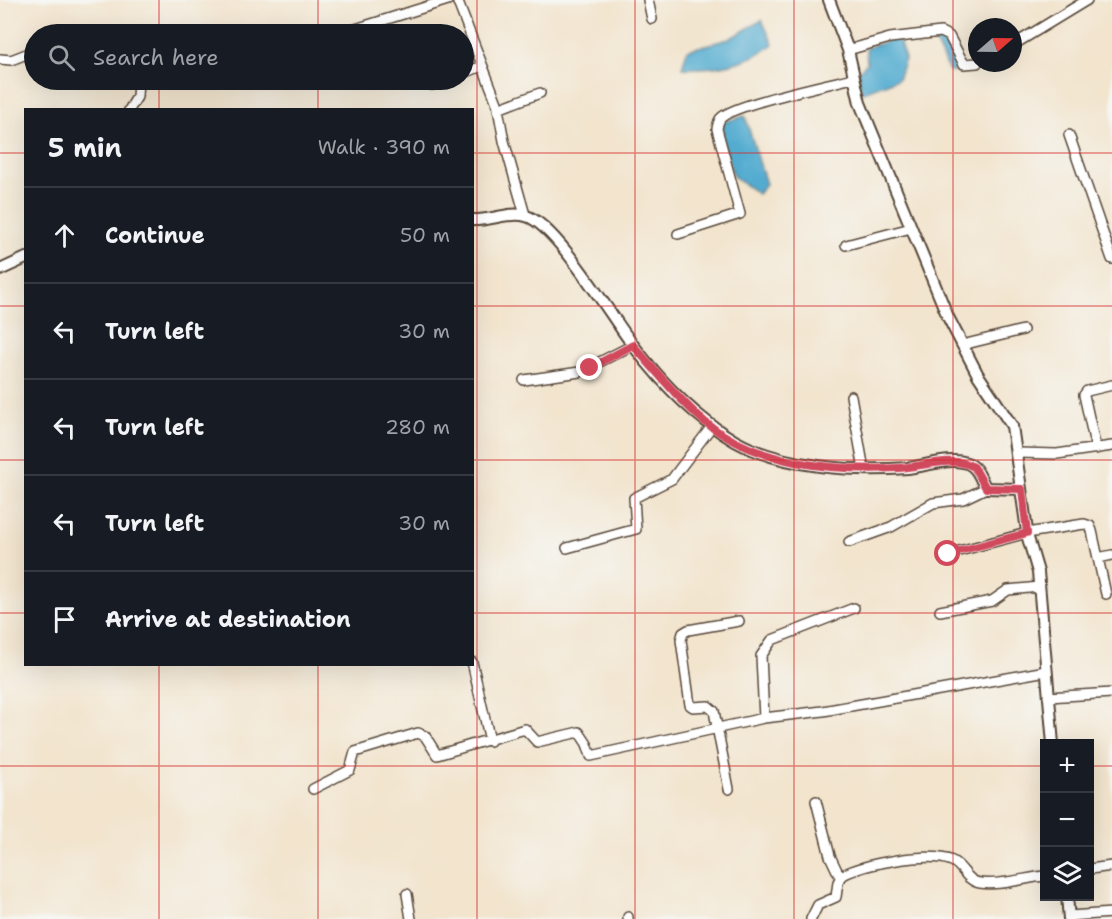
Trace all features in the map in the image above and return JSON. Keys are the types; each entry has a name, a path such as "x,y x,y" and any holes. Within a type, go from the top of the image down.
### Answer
{"street":[{"path":"371,24 448,0"},
{"path":"457,0 466,24"},
{"path":"648,0 652,19"},
{"path":"829,0 848,50 860,103 911,228 962,345 978,375 1012,426 1027,533 1038,572 1052,739"},
{"path":"1022,39 1070,4 1087,0"},
{"path":"848,50 890,38 941,32 949,36 964,64 968,64"},
{"path":"474,45 498,109 525,215"},
{"path":"0,59 11,60 24,55"},
{"path":"474,69 482,66"},
{"path":"678,234 740,214 717,129 718,122 723,115 764,101 853,78"},
{"path":"130,108 137,97 137,90"},
{"path":"498,109 540,93"},
{"path":"1070,135 1112,259"},
{"path":"474,220 525,215 536,220 548,232 633,345 681,400 712,426 737,442 774,458 864,470 909,468 956,461 967,463 974,467 986,488"},
{"path":"846,245 911,228"},
{"path":"0,270 24,259"},
{"path":"962,345 1023,330"},
{"path":"525,380 580,372 633,345"},
{"path":"1096,449 1084,394 1087,390 1112,385"},
{"path":"851,396 864,470"},
{"path":"567,548 636,529 634,498 672,479 712,426"},
{"path":"1017,453 1057,454 1112,446"},
{"path":"849,542 891,527 933,503 963,499 986,488 1022,489"},
{"path":"948,554 1027,533 1084,524 1090,526 1092,531 1106,594"},
{"path":"1098,558 1112,555"},
{"path":"940,611 992,601 1008,590 1039,587"},
{"path":"764,718 761,656 772,640 854,608"},
{"path":"729,789 712,708 690,705 681,637 687,630 739,621"},
{"path":"473,666 490,741"},
{"path":"313,789 350,770 355,752 418,733 425,736 437,755 525,729 537,742 579,732 591,756 764,718 823,711 1046,671"},
{"path":"1048,697 1112,693"},
{"path":"811,919 818,905 836,897 840,877 830,856 816,801"},
{"path":"840,877 848,872 871,866 916,859 952,861 968,877 983,884 1040,877"},
{"path":"1094,868 1112,866"},
{"path":"407,894 411,919"},
{"path":"1067,901 1069,917 1112,913"}],"water":[{"path":"762,20 773,44 753,57 707,68 682,68 687,50 729,39"},
{"path":"898,38 905,59 898,79 861,93 858,72 867,63 866,48"},
{"path":"934,40 950,41 958,51 956,71 949,71"},
{"path":"745,116 766,184 758,194 733,176 723,141 723,122"}],"route":[{"path":"590,368 633,345 681,400 707,423 737,442 774,458 861,470 909,468 956,461 974,467 986,488 1022,489 1027,533 948,554"}]}
